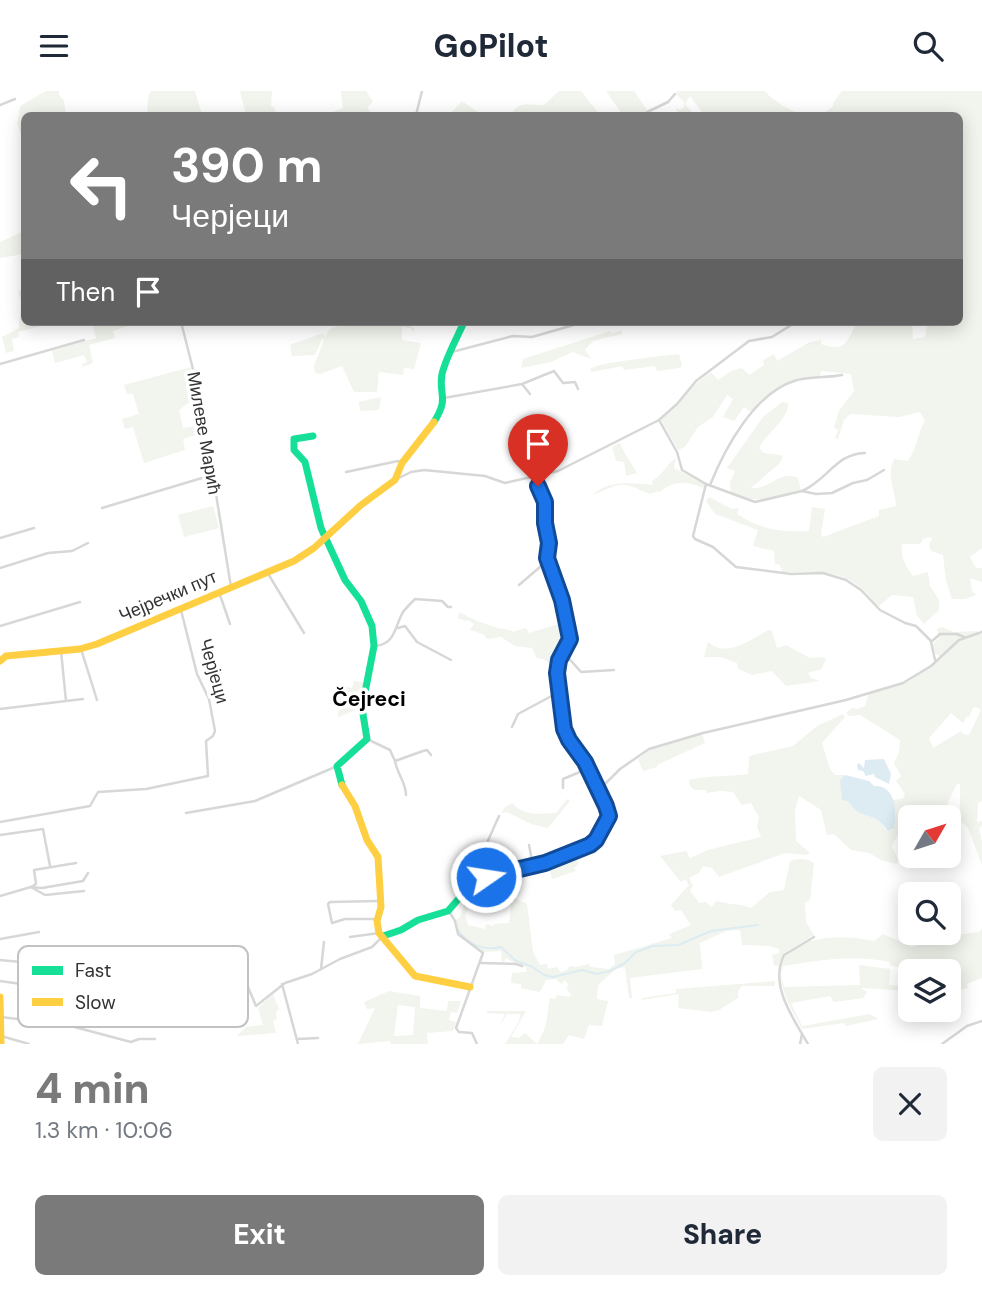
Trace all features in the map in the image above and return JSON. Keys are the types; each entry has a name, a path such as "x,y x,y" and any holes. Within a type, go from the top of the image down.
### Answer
{"street":[{"path":"417,112 422,91"},
{"path":"647,112 668,102 675,94"},
{"path":"0,105 15,99"},
{"name":"Милеве Мaрић","path":"182,326 196,385 201,439 212,475 231,587"},
{"path":"395,480 402,463 442,409 444,398 441,380 462,326"},
{"path":"452,352 517,335 532,337 570,326"},
{"path":"395,480 420,470 485,476 505,483 534,478 561,469 659,420 696,381 749,341 772,337 790,326"},
{"path":"0,365 84,340"},
{"path":"444,398 522,384 554,371 563,383 575,382 578,390"},
{"path":"842,375 798,380 773,391 741,428 708,484 693,532 695,539 713,547 736,567 791,575 823,573 846,580 861,590 880,610 916,626 931,641 937,658"},
{"path":"522,384 530,394"},
{"path":"659,420 677,452 682,470 708,484 755,502 802,491 821,480 843,457 865,453"},
{"path":"313,436 294,439 293,446 298,458 305,462 319,522 345,580 370,618 374,646 362,708 368,740"},
{"path":"346,472 398,461 402,463"},
{"path":"802,491 832,493 853,483 867,481 884,470"},
{"path":"102,508 212,475"},
{"path":"350,937 401,930 418,920 448,911 471,883 559,858 594,843 609,816 587,769 565,735 557,670 569,645 569,636 562,600 548,562 545,499 534,478"},
{"name":"Чејречки пут","path":"0,661 9,655 81,649 97,644 298,559 395,480"},
{"path":"0,538 34,528"},
{"path":"0,568 60,551 72,551 88,543"},
{"path":"519,585 540,567 549,547"},
{"path":"267,572 304,632"},
{"path":"219,592 230,624"},
{"path":"374,646 383,644 398,628 402,613 415,600 442,601 451,607"},
{"path":"0,626 80,602"},
{"name":"Черјеци","path":"0,822 90,806 97,792 167,786 206,776 206,741 215,731 209,699 197,674 180,608"},
{"path":"398,628 405,627 417,642 451,660"},
{"path":"598,792 629,762 649,749 703,733 846,700 903,683 916,677 964,637 982,632"},
{"path":"931,641 942,633 964,637"},
{"path":"81,649 97,700"},
{"path":"61,651 66,701"},
{"path":"564,652 581,673 614,670"},
{"path":"512,727 518,714 559,692"},
{"path":"0,709 83,699"},
{"path":"368,740 390,750 396,761 397,772 405,785 406,795"},
{"path":"186,813 255,801 337,767 368,740"},
{"path":"396,761 428,750 431,755"},
{"path":"337,767 342,786 355,806 367,840 378,857 381,901 378,919 381,934 413,975 470,987"},
{"path":"563,788 563,779 587,769"},
{"path":"486,877 491,862 486,845 499,816"},
{"path":"0,835 43,829 50,866"},
{"path":"528,845 533,866"},
{"path":"0,895 36,884 34,870 76,863"},
{"path":"31,887 42,888 83,881 88,873"},
{"path":"31,887 45,895 84,891"},
{"path":"378,919 345,919 332,923 328,904 330,901 381,901"},
{"path":"448,911 455,921 458,934 483,953 456,1028 459,1032 472,1033 477,1044"},
{"path":"0,939 39,932"},
{"path":"248,987 256,1006 282,984 372,947 381,934"},
{"path":"808,1044 781,991 778,971 783,955 814,937"},
{"path":"321,969 324,942"},
{"path":"0,960 18,962"},
{"path":"481,963 522,966"},
{"path":"0,981 18,984"},
{"path":"282,984 298,1044"},
{"path":"0,997 1,1040 29,1044"},
{"path":"942,1044 967,1026 982,1021"},
{"path":"75,1027 131,1042 155,1039"},
{"path":"800,1044 802,1033"},
{"path":"298,1039 318,1038"}],"shaded area":[{"path":"46,91 59,91 66,112 21,112 21,135 17,124 20,106"},
{"path":"151,91 195,91 201,112 147,112"},
{"path":"240,91 272,91 271,106 276,112 245,112"},
{"path":"341,91 366,91 373,102 367,107 370,112 333,112 343,108"},
{"path":"559,91 581,91 598,112 513,112 521,105 544,105"},
{"path":"606,91 634,91 647,110 643,112 621,112"},
{"path":"678,91 764,91 797,112 702,112 690,96 685,104 691,112 678,112 677,108 680,110 684,107 684,102 676,94"},
{"path":"842,91 982,91 982,548 970,557 976,568 982,568 982,582 970,578 972,591 976,595 965,599 952,599 943,555 931,551 929,545 932,539 923,539 920,544 902,544 903,557 910,572 913,576 928,572 930,586 939,600 939,610 924,624 917,616 913,597 892,595 878,607 854,583 835,574 782,572 780,565 775,564 774,551 753,546 758,530 715,514 706,501 709,497 732,509 739,508 737,514 763,527 789,531 809,531 812,507 825,509 821,534 823,537 879,516 879,510 896,506 891,478 892,466 894,459 908,461 911,456 925,421 920,412 899,417 850,414 844,420 838,439 835,438 838,430 834,427 839,411 854,391 851,374 821,371 820,376 781,385 751,412 744,407 734,421 723,417 733,399 727,395 713,417 698,427 685,447 678,450 661,420 692,387 711,372 718,380 731,371 742,368 749,375 764,365 763,360 774,354 777,361 810,342 821,340 821,344 840,346 847,341 854,326 912,326 913,339 925,337 927,326 963,326 963,112 825,112 833,106"},
{"path":"462,101 478,112 452,112"},
{"path":"21,232 21,254 0,258 0,242"},
{"path":"21,301 21,326 42,326 18,332 19,337 12,339 14,351 6,353 2,337 19,328"},
{"path":"93,326 128,326 113,331 115,338 89,345 93,363 83,367 82,364 87,362 84,355 55,363 52,351 96,338"},
{"path":"338,326 409,326 414,328 413,332 411,328 402,327 402,340 421,343 414,369 404,368 403,375 379,372 377,392 354,392 342,366 320,374 315,373 314,366 324,340 322,339 315,355 292,356 290,345 323,333 325,336 330,329"},
{"path":"610,331 622,331 622,334 593,341 585,350 591,359 573,352 551,362 521,368 523,359"},
{"path":"679,354 682,365 680,368 657,371 655,366 624,370 622,366 592,372 590,369 618,362"},
{"path":"191,367 196,397 179,410 183,428 198,426 199,434 183,439 185,450 144,463 133,427 125,429 122,419 139,414 133,394 127,394 124,385"},
{"path":"381,397 379,410 360,411 359,402"},
{"path":"782,402 788,403 785,415 759,448 764,453 783,457 779,464 751,488 791,476 798,478 801,490 765,499 731,495 730,482 735,471 727,468 763,417"},
{"path":"620,443 637,473 626,476 624,462 616,461 612,447"},
{"path":"676,458 674,468 705,484 703,488 681,483 650,494 621,485 592,495 613,485 628,483 653,485 652,481"},
{"path":"213,506 219,528 184,537 178,515"},
{"path":"460,612 513,632 526,628 529,633 565,622 567,645 561,647 557,661 550,664 537,658 532,648 515,646 501,637 487,639 483,634 470,630 474,624 457,618"},
{"path":"942,627 954,632 977,631 982,634 982,801 978,803 977,822 982,821 979,828 982,865 968,828 961,821 960,784 957,784 948,805 898,805 898,834 892,847 898,859 896,864 869,853 851,850 834,834 827,835 821,810 799,796 795,810 796,841 810,853 785,853 719,877 712,868 703,866 700,872 689,878 693,886 690,890 699,903 706,902 711,907 717,901 751,908 770,892 784,890 790,861 809,860 814,863 810,900 805,903 806,922 814,935 784,953 778,966 774,965 772,955 779,953 779,949 742,945 740,930 726,931 700,943 702,969 630,978 632,998 629,998 625,967 616,969 598,985 597,999 608,1001 602,1026 589,1025 584,1039 569,1035 563,1044 537,1044 546,1026 550,998 555,999 557,995 569,997 571,994 567,990 568,984 565,980 561,984 556,979 546,980 540,992 521,988 521,984 511,983 512,973 526,972 526,967 506,958 502,963 501,951 482,952 459,937 455,921 460,917 466,899 471,904 465,915 468,925 485,929 486,924 493,926 509,923 511,903 476,905 464,894 473,882 492,877 492,889 489,889 489,892 500,891 500,897 514,898 527,904 533,952 540,965 547,964 548,969 557,967 560,972 570,966 589,964 590,967 609,969 615,964 614,955 672,938 669,934 691,925 681,910 675,911 671,905 689,885 685,879 681,882 660,856 686,851 690,858 708,850 761,837 757,827 759,817 751,803 742,805 733,792 707,793 706,790 694,790 689,780 748,774 749,756 793,746 817,726 843,714 845,717 822,743 830,769 835,775 845,775 840,780 844,801 849,802 856,811 876,819 887,831 892,830 896,813 892,800 903,799 905,794 896,781 901,776 894,763 900,740 860,715 849,716 846,713 852,708 865,706 869,693 908,682 939,660 940,657 932,645 939,638 937,629","holes":["976,707 981,710 969,735 961,731 933,748 929,738 951,713 963,723"]},
{"path":"772,631 777,648 786,645 810,658 824,657 826,660 821,669 808,673 811,678 820,681 786,686 772,671 752,675 738,669 737,663 721,657 704,657 708,642 719,648 732,648"},
{"path":"354,681 366,683 362,708 338,717 341,686 352,688"},
{"path":"702,734 705,743 657,767 643,771 638,759 650,750"},
{"path":"884,759 891,774 889,784 874,774 866,776 863,771 858,770 859,763 864,768 865,760"},
{"path":"845,775 887,789 895,807 894,828 888,831 876,819 860,813 849,802 842,800 840,780"},
{"path":"567,799 570,801 548,828 531,824 507,812 502,813 504,808 512,803 527,812 556,813"},
{"path":"577,851 578,855 574,857 579,863 574,868 576,871 552,879 547,863"},
{"path":"982,928 982,978 967,984 968,988 961,990 961,959 898,959 898,967 890,965 890,962 850,958 783,966 781,973 783,957 793,949 814,940 838,937 874,941 883,934 898,941 898,945 912,947 961,945 961,934 979,932"},
{"path":"859,965 890,969 889,985 898,986 898,990 861,988 867,992 863,998 834,1002 830,996 791,1003 802,1026 870,1014 878,1019 846,1026 844,1023 802,1029 783,986 781,975 784,987 860,985"},
{"path":"775,981 775,986 742,986 738,991 738,998 711,1012 678,1008 679,994 642,1000 676,993 676,989"},
{"path":"389,991 420,996 420,1008 447,1011 448,1001 461,1001 457,1013 451,1012 449,1020 456,1022 453,1031 427,1033 428,1044 391,1044 390,1041 358,1044 375,1008 367,1009 364,1002","holes":["398,1005 415,1007 413,1035 394,1036"]},
{"path":"273,994 279,1009 276,1012 277,1019 273,1021 276,1033 237,1036 246,1027 263,1025 258,1008"},
{"path":"487,1011 526,1011 511,1037 519,1038 525,1033 537,1044 505,1044 519,1021 520,1014 507,1014 499,1027 505,1014"}],"waterway":[{"path":"458,930 477,946 501,947 516,961 553,977 582,970 597,974 610,971 625,963 636,952 653,946 678,945 711,931 758,925"}],"traffic: fast":[{"path":"434,422 443,401 442,374 462,326"},
{"path":"313,436 294,439 294,450 305,462 321,528 345,580 361,601 372,626 374,646 362,708 367,739 337,766 342,785"},
{"path":"383,936 418,920 448,911 474,881 545,863 590,845 608,818 606,806 585,762 564,729 557,673 559,660 570,639 562,600 547,558 549,543 545,523 545,499 535,478"}],"traffic: slow":[{"path":"0,661 6,656 80,649 97,644 294,561 314,548 361,505 395,480 402,463 434,422"},
{"path":"342,785 355,806 367,840 378,857 381,907 377,921 379,933 415,976 470,987"},
{"path":"0,997 1,1044"}],"district":[{"name":"Čejreci","path":"369,699"}],"route":[{"path":"486,877 545,863 593,844 609,816 585,762 565,735 557,673 559,660 570,639 562,600 547,558 549,543 545,502 538,486"}]}
